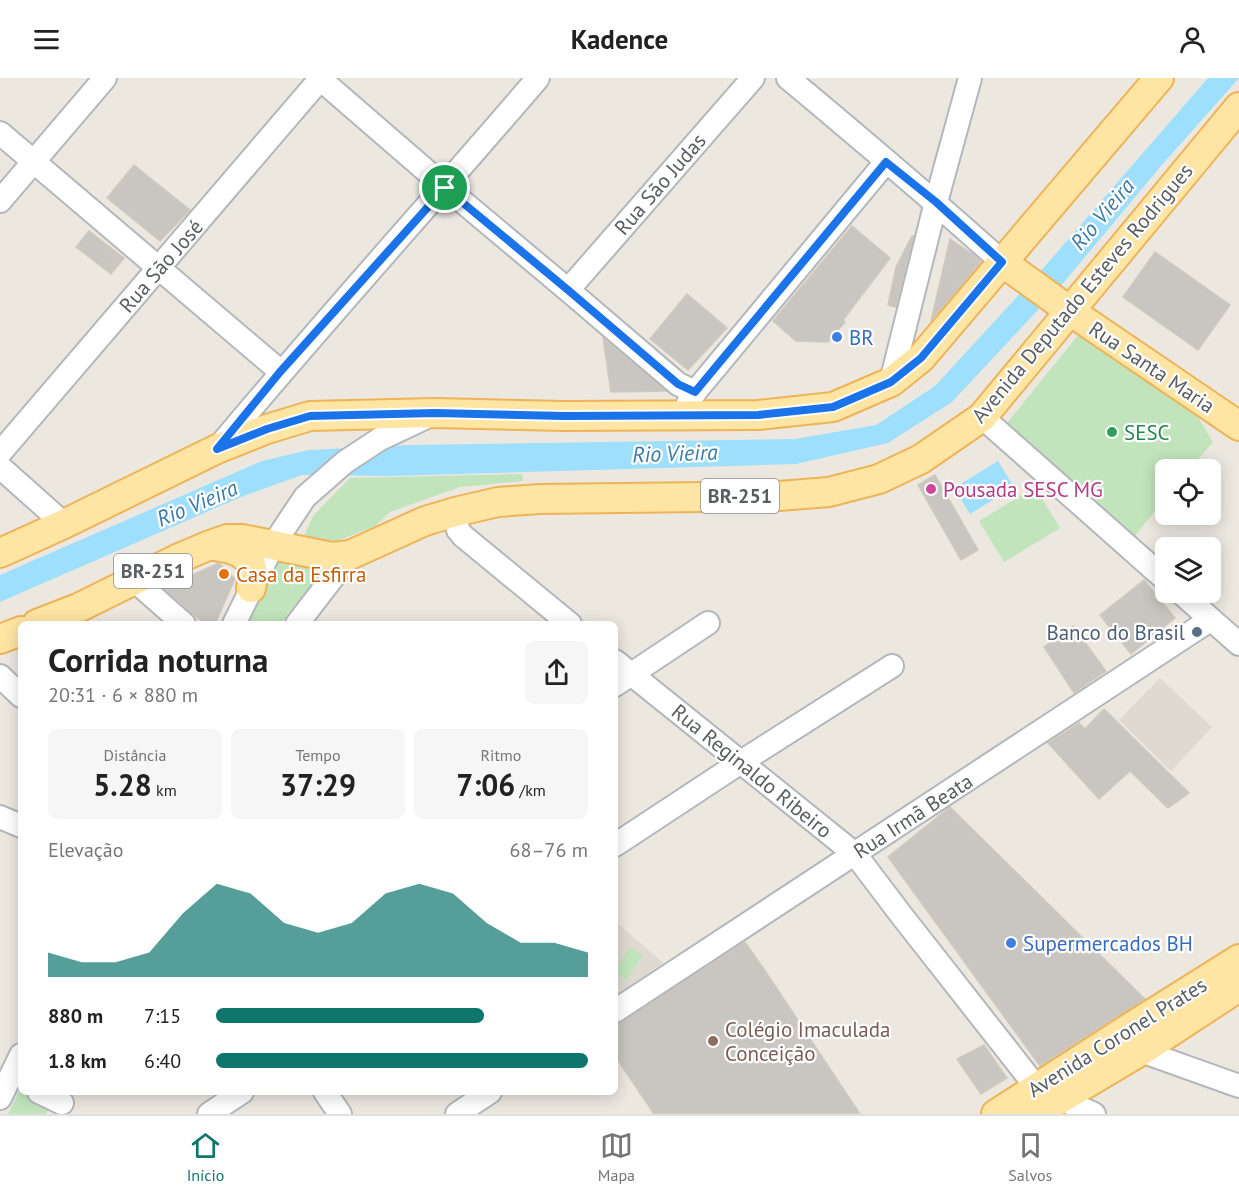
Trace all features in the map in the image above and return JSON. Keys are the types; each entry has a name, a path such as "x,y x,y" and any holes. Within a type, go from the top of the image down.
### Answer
{"main road":[{"path":"0,553 217,449 267,429 310,416 435,413 564,416 685,397 758,415 833,407 891,382 921,358 1009,267 1159,78"},
{"name":"Avenida Deputado Esteves Rodrigues","path":"45,621 78,608 210,545 235,538 332,557 350,555 425,521 498,502 540,499 779,496 829,492 879,478 921,459 982,417 1062,305 1239,107"},
{"name":"Rua Santa Maria","path":"1009,267 1239,426"},
{"path":"210,545 230,548 240,552 249,560 253,573 251,588"},
{"path":"0,639 18,631"},
{"name":"Avenida Coronel Prates","path":"1044,1100 1131,1027 1239,959"},
{"name":"Avenida Coronel Prates","path":"996,1114 1044,1100 1141,1051 1239,987"}],"street":[{"path":"0,201 105,78"},
{"path":"320,78 445,188 568,290 685,397 886,162"},
{"name":"Rua São José","path":"0,453 320,78"},
{"path":"217,449 280,372 445,188 538,78"},
{"name":"Rua São Judas","path":"568,290 753,78"},
{"path":"891,382 970,78"},
{"path":"1128,115 1137,78"},
{"name":"Rua Santa Maria","path":"795,81 1009,267"},
{"path":"0,133 280,372"},
{"path":"235,621 273,545 305,497 345,462 380,439 435,413"},
{"path":"982,417 1155,570"},
{"path":"0,467 64,524"},
{"path":"454,512 458,530 463,536 566,621"},
{"name":"Avenida Deputado Esteves Rodrigues","path":"299,621 350,555"},
{"path":"134,580 181,621"},
{"path":"1191,603 1239,644"},
{"name":"Rua Irmã Beata","path":"618,1009 1210,620"},
{"path":"620,673 708,622"},
{"path":"618,843 892,666"},
{"name":"Rua Reginaldo Ribeiro","path":"620,673 741,762 855,854 1044,1100"},
{"path":"0,676 18,693"},
{"path":"0,817 18,825"},
{"path":"1141,1051 1239,1086"},
{"path":"8,1083 18,1061"},
{"path":"45,1095 62,1103"},
{"path":"209,1114 238,1095"},
{"path":"328,1095 340,1114"},
{"path":"457,1114 486,1095"},
{"path":"1044,1100 1094,1114"}],"shaded area":[{"path":"1160,678 1212,727 1171,771 1119,720"},
{"path":"618,924 663,963 618,995"}],"green space":[{"name":"SESC","path":"1079,334 1193,409 1213,442 1199,459 1155,459 1155,511 1134,537 1007,423"},
{"path":"522,474 523,481 460,487 390,512 375,526 324,548 303,538 313,516 350,478"},
{"path":"1035,487 1060,528 1004,562 979,521"},
{"path":"279,554 337,561 288,613 284,621 246,621"},
{"path":"630,947 643,955 627,980 618,973 618,965"},
{"path":"18,1093 55,1095 46,1114 8,1114"}],"water":[{"name":"Rio Vieira","path":"1208,78 1239,78 1161,166 1065,281 952,402 888,443 796,464 390,476 302,475 241,497 0,602 0,575 262,461 309,450 409,445 795,439 876,425 935,386 1039,273"},
{"path":"998,461 1014,487 970,514 954,488"}],"building":[{"path":"134,165 190,210 160,241 107,198"},
{"path":"852,226 890,258 843,320 845,322 828,342 796,341 773,321"},
{"path":"89,231 124,258 111,274 76,247"},
{"path":"914,236 896,307 888,305 896,267"},
{"path":"950,239 981,262 931,321"},
{"path":"1155,252 1230,305 1198,350 1123,297"},
{"path":"687,294 727,328 688,370 650,339"},
{"path":"603,338 666,391 611,392"},
{"path":"935,475 978,550 961,560 918,485"},
{"path":"219,563 235,579 216,621 202,621 163,588"},
{"path":"1144,580 1155,593 1155,603 1163,603 1175,618 1131,654 1100,615"},
{"path":"1073,626 1106,671 1074,693 1044,647"},
{"path":"1104,709 1189,793 1168,808 1130,771 1099,799 1048,743 1079,723 1085,729"},
{"path":"950,807 1145,999 1040,1066 888,857"},
{"name":"Colégio Imaculada Conceição","path":"745,942 860,1114 654,1114 618,1060 618,1024"},
{"path":"984,1045 1007,1078 981,1094 957,1059"}],"place":[{"name":"BR","path":"837,337"},
{"name":"SESC","path":"1112,432"},
{"name":"Pousada SESC MG","path":"931,489"},
{"name":"Casa da Esfirra","path":"224,574"},
{"name":"Banco do Brasil","path":"1197,632"},
{"name":"Supermercados BH","path":"1011,943"},
{"name":"Colégio Imaculada Conceição","path":"713,1041"}],"route":[{"path":"886,162 936,202 1002,262 921,358 891,382 833,407 758,415 564,416 435,413 310,416 267,429 217,449 280,372 445,188 678,384 695,392 886,162"}]}
